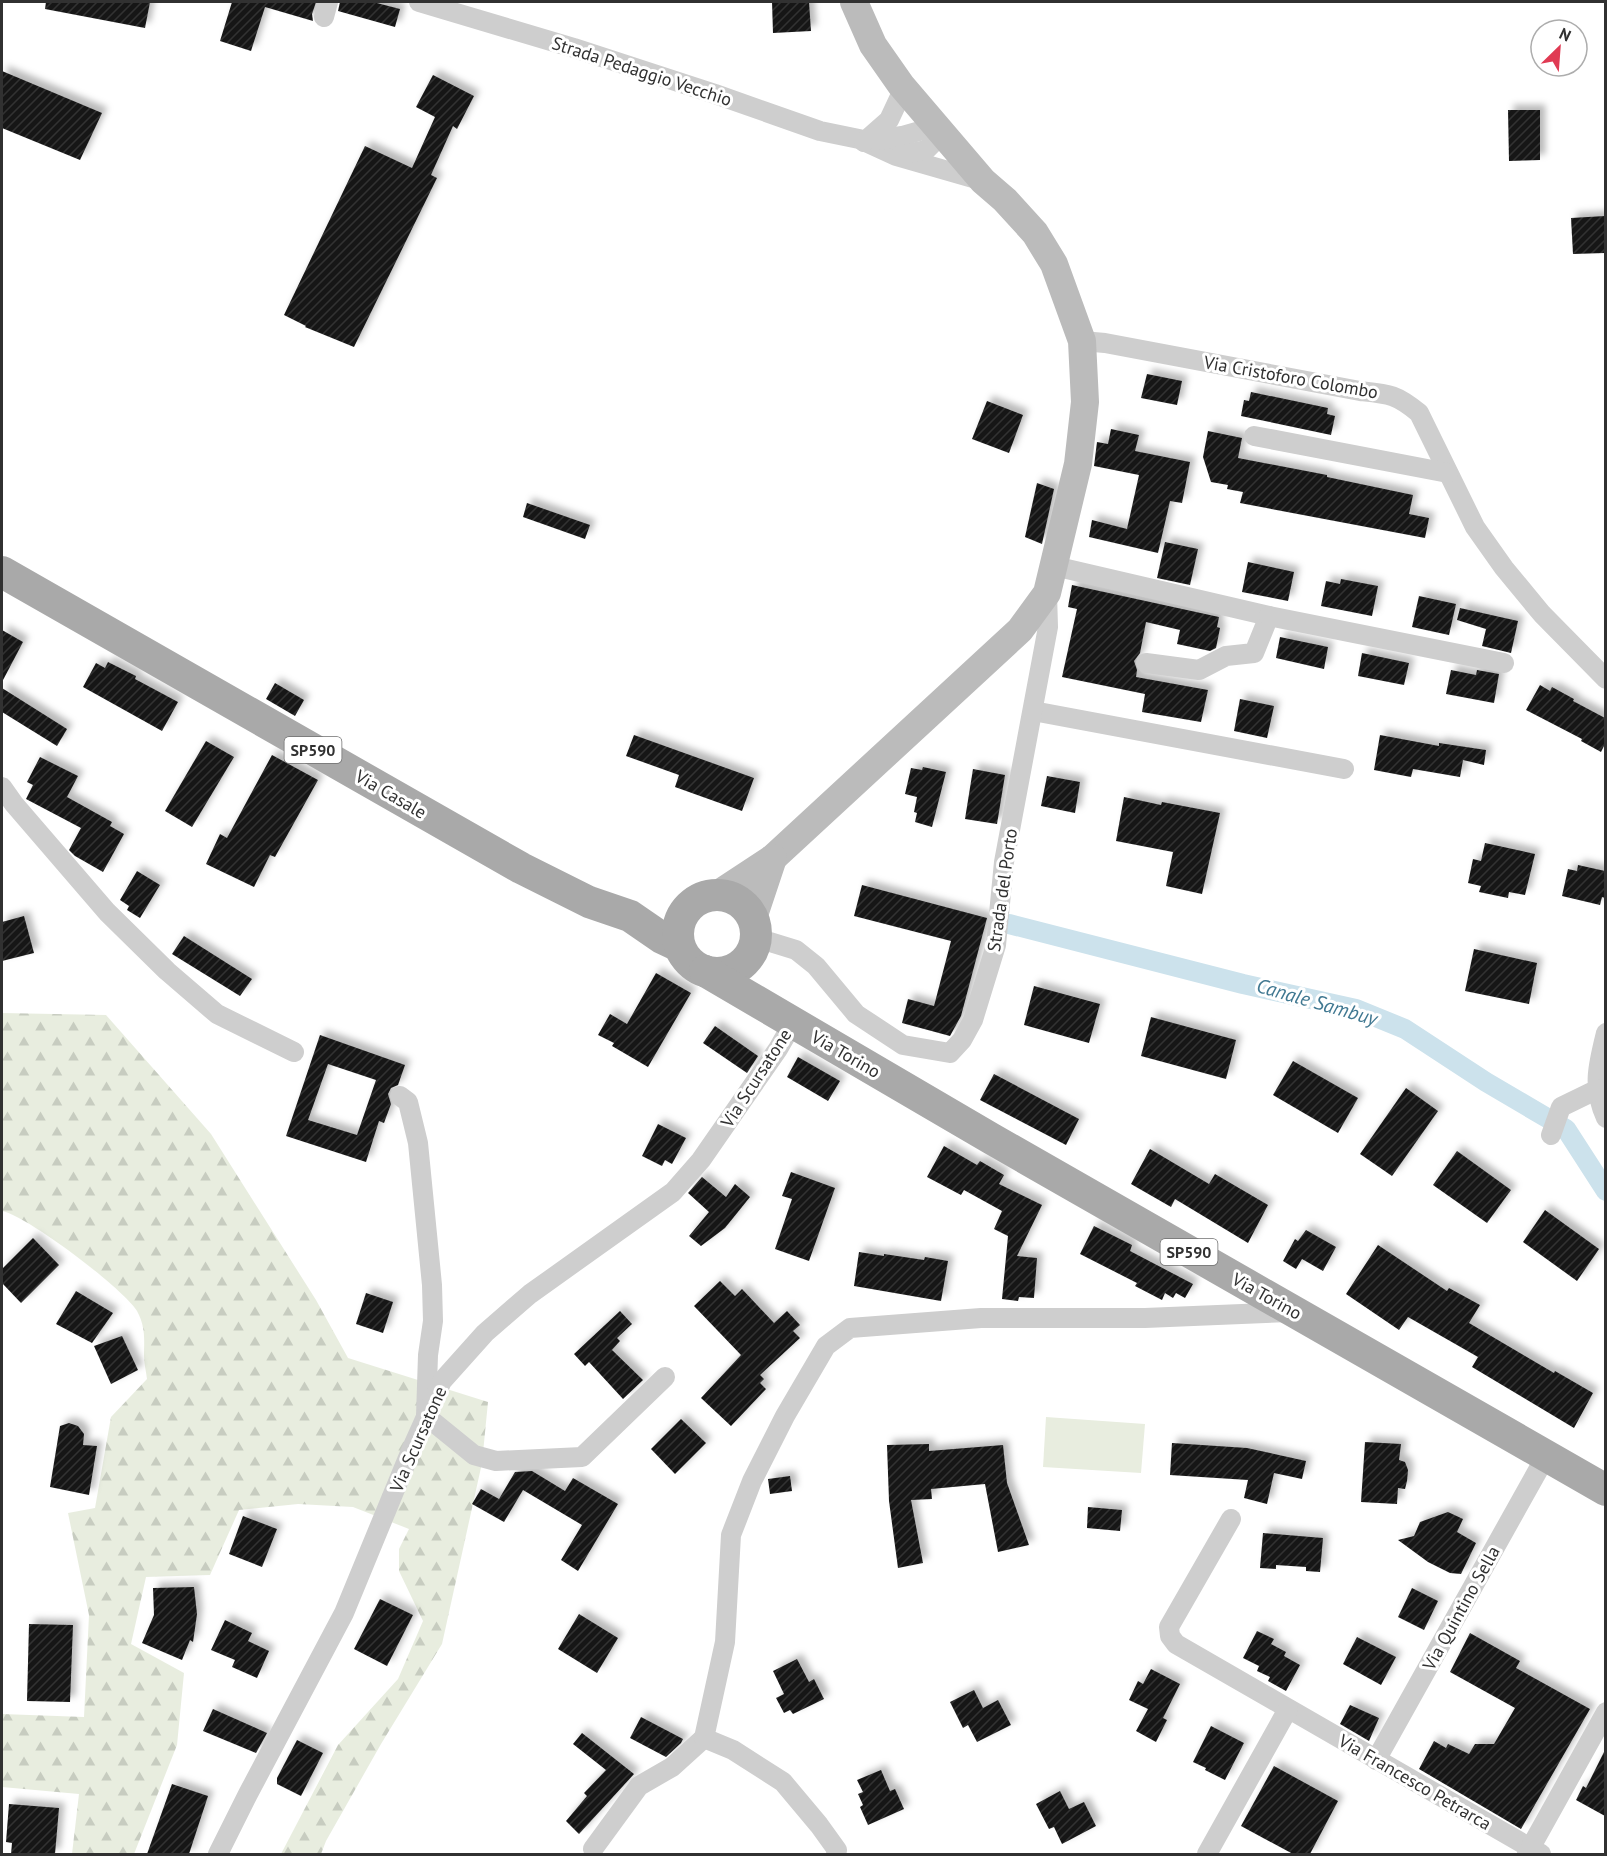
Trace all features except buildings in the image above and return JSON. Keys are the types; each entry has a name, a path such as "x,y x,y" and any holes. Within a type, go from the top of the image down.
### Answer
{"main road":[{"path":"717,894 773,858 1020,630 1047,593 1078,464 1085,402 1082,341 1054,264 1035,233 983,181 904,88 873,45 854,2"},
{"name":"Via Casale","path":"2,572 520,868 589,902 630,916"},
{"path":"705,971 717,973 730,971 750,942 773,858"},
{"name":"SP590","path":"630,916 684,912 693,902 717,894 739,902 747,909 750,942 783,1017"},
{"path":"679,946 677,934 684,912"},
{"name":"SP590","path":"630,916 679,946 689,961 783,1017"},
{"name":"Via Torino","path":"783,1017 1605,1490"}],"street":[{"name":"Strada Pedaggio Vecchio","path":"419,2 585,52 820,131 864,142 896,156 983,181"},
{"path":"864,142 889,120 904,88"},
{"name":"Strada Pedaggio Vecchio","path":"864,142 940,130"},
{"path":"896,156 926,150 940,130"},
{"name":"Via Cristoforo Colombo","path":"1082,341 1116,345 1360,391 1389,394 1406,402 1419,412 1475,527 1504,568 1542,614 1605,680"},
{"path":"1254,436 1448,472"},
{"path":"1054,566 1269,616 1504,663"},
{"name":"Strada del Porto","path":"750,942 770,942 796,950 816,966 856,1014 903,1045 950,1053 962,1040 973,1020 996,945 1004,862 1048,627 1047,593"},
{"path":"1146,663 1199,670 1226,656 1254,653 1269,616"},
{"path":"1033,711 1344,769"},
{"path":"2,787 107,912 167,971 217,1014 294,1052"},
{"name":"Via Scursatone","path":"218,1854 344,1613 442,1381 485,1333 530,1294 673,1192 701,1160 778,1049 783,1017"},
{"path":"1605,1033 1596,1074 1599,1103 1605,1118"},
{"path":"1551,1134 1561,1107 1598,1089"},
{"path":"400,1096 408,1102 418,1143 432,1285 433,1321 428,1356 426,1416 474,1455 495,1461 582,1457 665,1377"},
{"path":"593,1849 639,1786 672,1767 704,1738 725,1642 731,1535 752,1481 826,1346 850,1328 957,1320 1145,1318 1294,1311"},
{"name":"Via Quintino Sella","path":"1376,1760 1546,1456"},
{"name":"Via Francesco Petrarca","path":"1231,1519 1169,1627 1170,1636 1176,1644 1533,1852"},
{"path":"1207,1854 1288,1709"},
{"path":"1533,1852 1605,1712"},
{"path":"704,1738 733,1750 783,1782 819,1825 837,1850 836,1854"}],"green space":[{"path":"2,1013 106,1015 211,1134 316,1300 348,1358 488,1402 482,1463 442,1644 381,1744 326,1841 321,1854 281,1854 338,1745 398,1679 423,1621 399,1571 399,1549 409,1529 353,1507 298,1504 239,1510 210,1575 146,1577 131,1644 184,1673 177,1745 134,1854 72,1854 79,1794 2,1787 2,1714 84,1717 89,1615 68,1513 95,1508 111,1417 147,1379 144,1334 137,1311 114,1287 74,1254 31,1225 2,1211"},
{"path":"1046,1417 1145,1424 1141,1473 1043,1467"}],"waterway":[{"name":"Canale Sambuy","path":"1009,924 1243,984 1356,1009 1405,1029 1486,1082 1566,1129 1606,1191"}]}
